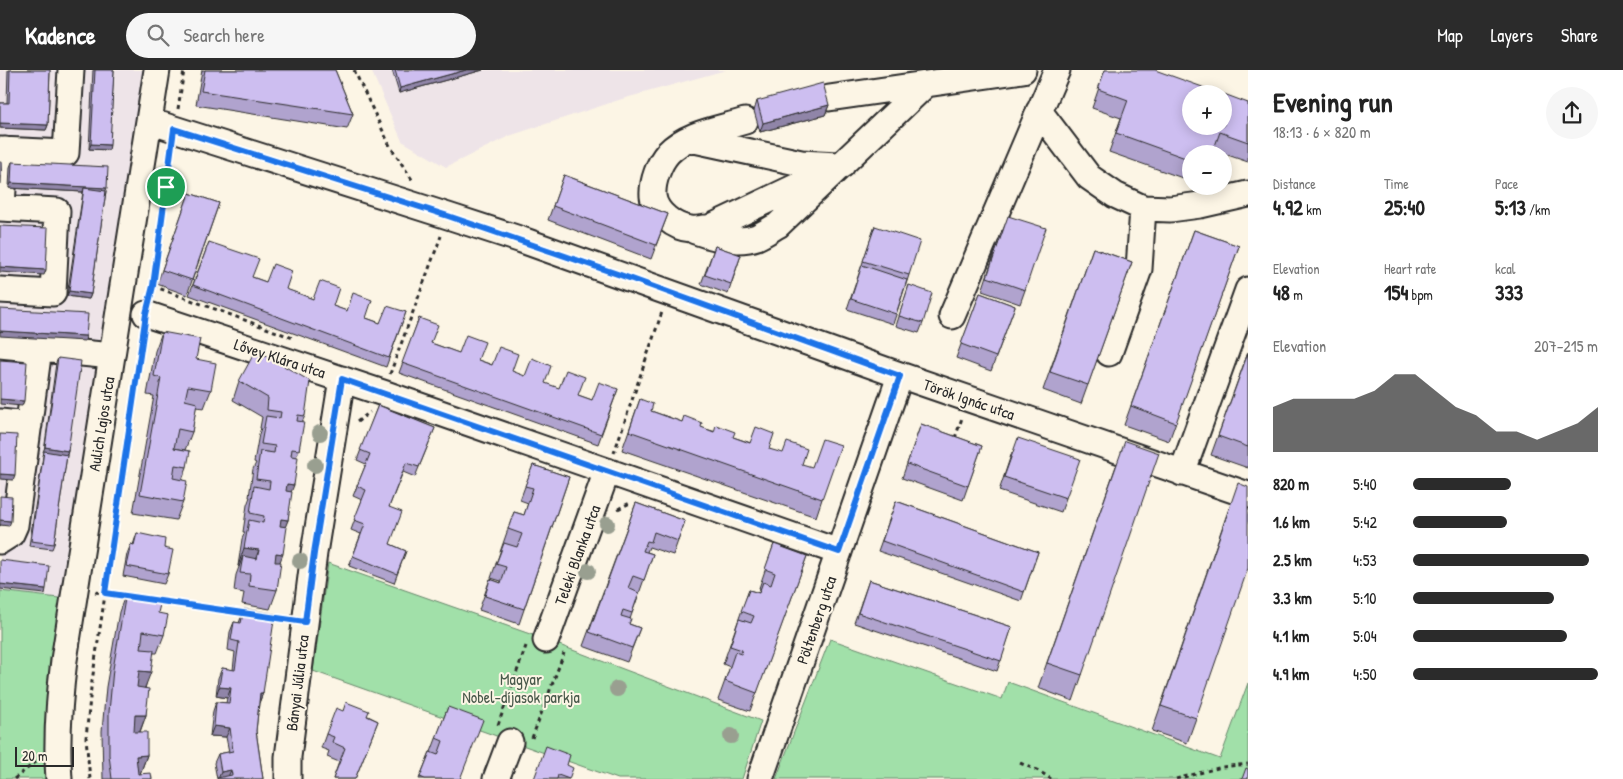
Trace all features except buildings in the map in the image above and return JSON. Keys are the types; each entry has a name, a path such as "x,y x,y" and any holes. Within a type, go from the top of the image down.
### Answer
{"street":[{"path":"0,290 53,293 57,211 1,208 3,150 66,153 71,70"},
{"name":"Aulich Lajos utca","path":"59,779 57,755 59,704 75,589 157,70"},
{"path":"829,98 1023,70"},
{"path":"952,316 1056,70"},
{"path":"745,121 687,139 668,153 656,173 653,196 660,210 669,221 690,229 710,227 842,165 926,84"},
{"path":"1039,111 1089,177 1115,195 1143,208 1170,209 1200,205 1248,194"},
{"name":"Török Ignác utca","path":"149,122 437,212 669,292 900,376 1248,495"},
{"path":"687,139 801,163 842,165"},
{"path":"1109,353 1139,268 1143,208"},
{"path":"1182,473 1248,290"},
{"name":"Lővey Klára utca","path":"146,314 342,379 383,386 615,464 839,552"},
{"path":"0,345 112,356"},
{"path":"0,541 11,534 15,525 10,495 28,425 39,349"},
{"name":"Pöltenberg utca","path":"760,779 900,376"},
{"name":"Bányai Júlia utca","path":"288,779 288,757 314,553 342,379"},
{"path":"0,422 28,425"},
{"name":"Teleki Blanka utca","path":"546,643 615,464"},
{"path":"496,779 513,735"}],"path":[{"path":"90,779 86,738 90,688 146,314 153,286 174,129 184,70"},
{"path":"354,70 390,146 437,212 383,386 357,422 355,432"},
{"path":"153,286 299,340"},
{"path":"615,464 614,453 669,292"},
{"path":"953,442 962,417"},
{"path":"615,517 618,508 632,502"},
{"path":"75,589 133,597"},
{"path":"152,600 246,613"},
{"path":"265,616 305,622"},
{"path":"513,735 546,643"},
{"path":"513,735 546,643"},
{"path":"1020,763 1052,779"},
{"path":"1176,779 1222,767 1248,764"}],"shaded area":[{"path":"0,70 150,70 67,599 0,591"},
{"path":"371,70 726,70 622,99 509,136 446,167 402,141"}],"green space":[{"name":"Magyar Nobel-díjasok parkja","path":"328,563 530,634 761,721 742,779 618,779 313,671"},
{"path":"0,591 67,599 58,779 0,779"},
{"path":"830,639 1002,699 1008,682 1220,759 1248,683 1248,779 776,779"}],"route":[{"path":"174,129 522,240 900,376 839,552 342,379 305,622 105,593 146,314 153,286 166,187 174,129"}]}
